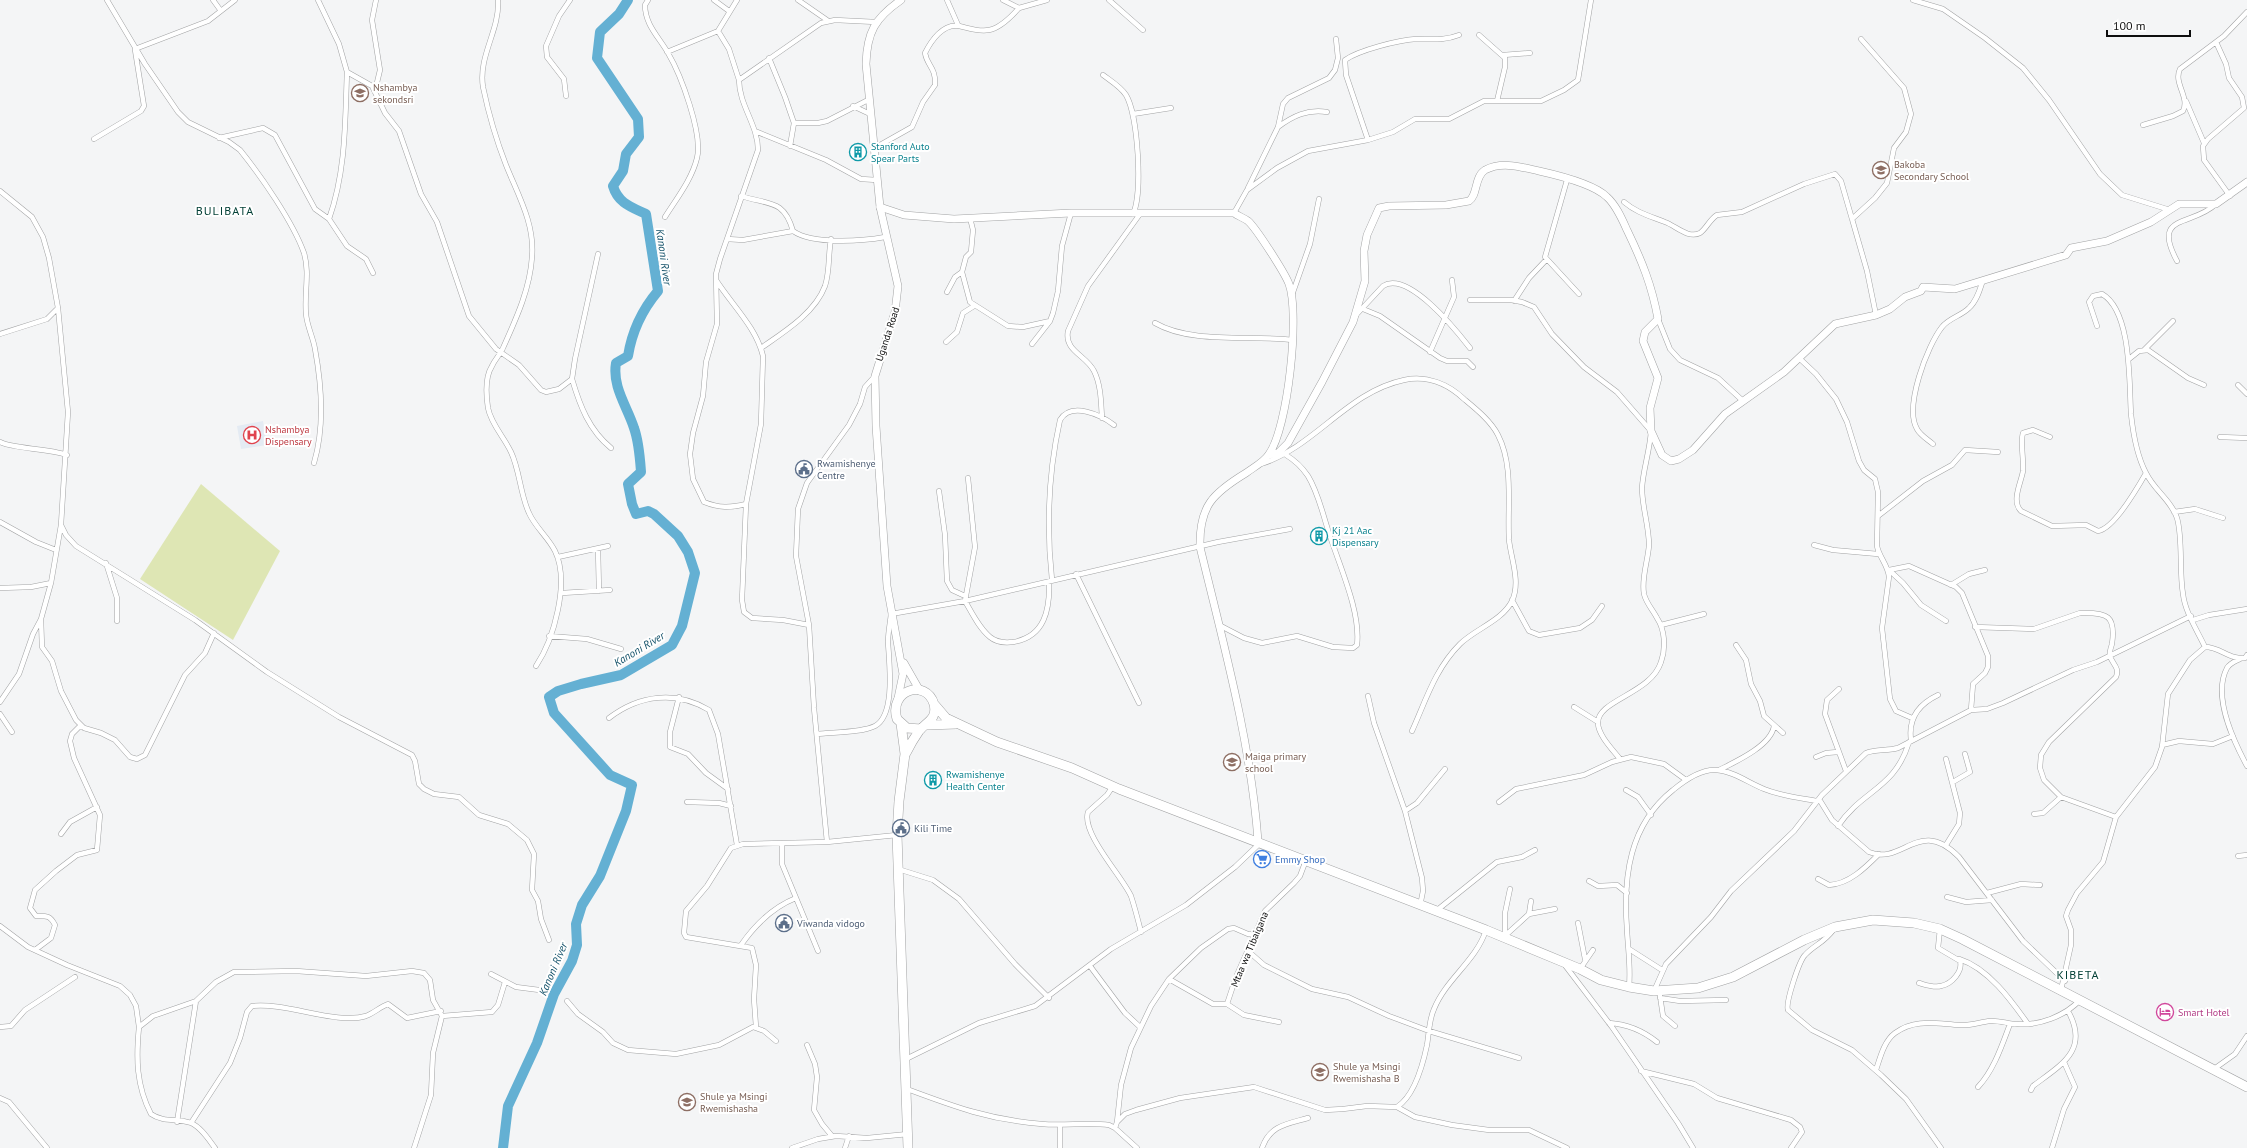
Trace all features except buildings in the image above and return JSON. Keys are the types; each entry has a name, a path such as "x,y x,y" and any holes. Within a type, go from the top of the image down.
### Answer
{"highway":[{"path":"908,1148 897,835 899,801 905,754 901,724 895,712 898,698 908,691 920,690 926,693 946,718 997,742 1072,768 1113,786 1258,841 1435,912 1506,936 1601,980 1658,993 1698,988 1733,977 1804,940 1835,927 1873,920 1890,920 1914,923 1940,929 2247,1087"},
{"path":"905,754 924,727 932,719 934,704"},
{"path":"901,724 914,730 924,727 949,726 957,723"}],"street":[{"path":"107,0 135,47 178,112 188,122 236,147 248,160 286,218 304,252 307,269 306,315 315,348 322,414 322,431 314,463"},
{"path":"213,0 221,11"},
{"path":"135,47 208,21 235,0"},
{"path":"318,0 339,44 347,72 343,166 338,194 329,219"},
{"path":"375,91 380,70 372,20 376,0"},
{"path":"498,0 495,25 483,62 483,87 506,164 526,215 533,245 524,298 502,351 489,372 488,408 492,420 511,453 528,512 558,557 562,593 542,658 536,666"},
{"path":"566,96 564,78 547,57 546,46 559,16 570,0"},
{"path":"648,0 645,5 647,18 654,33 667,52 691,111 698,143 698,156 687,183 665,217"},
{"path":"714,0 729,11"},
{"path":"667,52 718,31 736,0"},
{"name":"Uganda Road","path":"898,698 903,680 901,658 891,614 887,586 876,426 875,376 877,364 895,312 898,296 895,274 885,237 880,207 868,100 867,50 869,36 876,22 886,10 901,0"},
{"path":"947,0 958,25"},
{"path":"1003,0 1019,8"},
{"path":"873,149 912,127 923,102 935,85 934,70 927,60 925,53 940,32 949,26 958,25 974,30 993,29 1019,8 1047,0"},
{"path":"1109,0 1143,30"},
{"path":"1247,190 1283,165 1308,151 1368,140 1393,132 1415,119 1449,119 1458,116 1478,103 1497,101 1541,101 1564,90 1578,80 1591,0"},
{"path":"1913,0 1943,9 1986,38 2023,68 2049,100 2100,174 2122,195 2170,210"},
{"path":"800,1 827,20"},
{"path":"2204,143 2183,95 2178,77 2180,69 2230,31 2247,12"},
{"path":"739,80 810,29 827,20 876,22"},
{"path":"718,31 729,49 739,80 741,93 756,131 758,150 720,259 716,280 716,324 706,362 703,396 693,433 690,454 692,473 698,492 704,502 716,507 731,508 746,504"},
{"path":"1368,140 1346,75 1345,60 1360,53 1399,42 1415,39 1442,40 1459,35"},
{"path":"1479,35 1503,55 1506,63 1497,101"},
{"path":"1234,214 1278,127 1281,109 1288,98 1329,78 1335,70 1338,58 1336,39"},
{"path":"1852,220 1875,198 1887,183 1894,148 1906,132 1911,114 1904,88 1861,39"},
{"path":"2216,42 2226,64 2229,78 2242,97 2245,107 2204,143 2202,151 2204,160 2230,196"},
{"path":"94,139 141,111 144,106 135,47"},
{"path":"1503,55 1530,53"},
{"path":"769,58 785,96 794,123 790,146"},
{"path":"347,72 372,86 385,113 399,131 421,194 437,222 465,308 474,324 496,349 502,351 519,365 541,390 546,392 565,387 572,379"},
{"path":"1102,418 1100,396 1094,371 1090,365 1070,347 1067,338 1068,331 1088,286 1137,214 1138,191 1133,114 1126,94 1103,76"},
{"path":"2143,126 2179,114 2184,108 2183,95"},
{"path":"794,123 818,123 827,121 853,106 868,100"},
{"path":"853,106 870,114"},
{"path":"1133,114 1171,108"},
{"path":"1278,127 1300,114 1316,110 1327,112"},
{"path":"219,138 263,128 275,135 315,209 329,219 346,246 366,259 373,273"},
{"path":"756,131 826,160 861,179 877,180"},
{"path":"1269,454 1278,453 1288,443 1322,382 1356,315 1365,281 1364,251 1367,235 1379,208 1389,206 1446,205 1469,201 1483,172 1504,165 1520,166 1601,192 1612,203 1623,220 1649,277 1658,320 1670,349 1680,360 1718,378 1743,401"},
{"path":"1624,202 1645,216 1666,222 1687,233 1697,234 1701,232 1716,215 1739,213 1804,184 1835,174 1839,178 1844,190 1871,286 1876,315"},
{"path":"1514,301 1529,278 1546,260 1548,241 1567,180"},
{"path":"2177,261 2168,241 2168,232 2171,226 2182,220 2204,214 2247,182"},
{"path":"0,191 24,208 38,225 49,258 58,308 66,382 66,455 61,525 51,583 41,619 33,634 19,674 0,702"},
{"path":"741,196 780,208 790,217 794,231"},
{"path":"1292,295 1310,244 1319,199"},
{"path":"1470,300 1514,301 1530,304 1537,309 1546,328 1593,374 1617,392 1651,431 1656,444 1666,459 1671,461 1679,459 1693,450 1725,414 1784,372 1835,324 1876,315 1890,309 1905,297 1921,291 1923,287 1955,289 2066,255 2071,248 2107,241 2151,222 2170,210 2185,203 2216,204"},
{"path":"880,207 898,214 924,218 970,218 1071,213 1234,214 1248,221 1270,251 1285,274 1292,295 1292,340 1282,425 1269,454 1254,467 1222,488 1212,497 1201,520 1200,547 1252,786 1258,841 1257,846 1235,867 1186,905 1111,949 1049,998 1026,1010 979,1023 906,1059"},
{"path":"1032,344 1050,321 1058,291 1062,246 1071,213"},
{"path":"970,218 973,230 971,252 966,257 962,272 968,298 974,306 1008,326 1015,328 1050,321"},
{"path":"727,240 743,240 794,231 803,236 831,240 859,240 885,237"},
{"path":"761,348 799,320 820,295 827,274 831,240"},
{"path":"598,254 575,358 572,379 588,421 596,433 611,448"},
{"path":"1546,260 1579,294"},
{"path":"947,292 955,277 962,272"},
{"path":"716,280 747,323 761,348 763,377 761,424 746,504 742,600 744,612 752,618 783,620 809,625"},
{"path":"1430,352 1444,316 1454,297 1452,280"},
{"path":"1932,444 1917,430 1915,420 1916,392 1923,363 1928,348 1942,326 1970,307 1983,280"},
{"path":"1356,315 1383,286 1392,283 1410,289 1444,316 1470,348"},
{"path":"2097,326 2089,302 2093,296 2102,294 2110,301 2120,321 2129,359 2134,434 2146,473 2167,499 2174,512 2179,530 2179,560 2183,593 2205,647"},
{"path":"946,342 957,332 963,313 974,306"},
{"path":"0,334 47,319 58,308"},
{"path":"1363,309 1380,316 1430,352 1444,360 1467,361 1473,367"},
{"path":"1598,722 1608,706 1641,688 1657,671 1662,661 1664,649 1661,625 1647,602 1644,586 1648,546 1642,486 1650,448 1650,408 1658,378 1643,341 1645,331 1658,320"},
{"path":"2129,359 2144,350 2173,321"},
{"path":"1155,323 1176,333 1187,335 1292,340"},
{"path":"2144,350 2153,352 2188,378 2204,385"},
{"path":"1799,358 1828,388 1842,409 1859,461 1876,483 1878,554 1888,570 1903,583 1921,605 1946,621"},
{"path":"827,842 809,625 796,556 798,509 800,498 811,478 849,425 860,404 865,387 875,376"},
{"path":"1254,467 1286,455 1341,411 1374,391 1392,383 1418,379 1440,383 1452,388 1492,426 1503,448 1508,483 1510,549 1516,587 1512,600 1497,617 1466,639 1445,662 1426,697 1412,731"},
{"path":"2238,385 2247,394"},
{"path":"939,491 946,535 947,581 952,590 965,598 989,636 998,642 1025,640 1034,634 1043,622 1048,608 1050,581 1048,530 1049,486 1060,420 1063,415 1071,412 1084,411 1102,418 1114,425"},
{"path":"2050,437 2033,430 2023,433 2023,463 2016,500 2017,507 2021,511 2049,526 2061,527 2083,524 2098,531 2103,530 2112,522 2136,491 2146,473"},
{"path":"2220,437 2247,438"},
{"path":"0,442 10,446 38,448 66,455"},
{"path":"1878,516 1923,481 1952,465 1965,450 1998,452"},
{"path":"1218,625 1244,638 1262,643 1297,636 1344,649 1353,648 1357,645 1358,633 1342,568 1322,510 1305,472 1301,466 1286,455"},
{"path":"965,598 975,547 968,478"},
{"path":"2174,512 2195,509 2223,518"},
{"path":"0,522 36,542 56,550"},
{"path":"61,525 66,535 76,546 214,633 267,672 339,717 412,755 420,784 428,792 459,797 479,815 508,824 521,834 532,848 532,890 538,901 540,919 549,940"},
{"path":"817,734 863,729 873,727 880,723 885,713 891,678 888,642 891,614 1290,529"},
{"path":"1814,545 1833,550 1878,554"},
{"path":"558,557 608,546"},
{"path":"598,549 600,591"},
{"path":"106,564 117,598 117,621"},
{"path":"1888,570 1909,566 1956,587 1962,593 1975,626 1987,650 1989,661 1985,673 1973,684 1971,710"},
{"path":"1888,570 1882,628 1890,699 1896,711 1912,718"},
{"path":"1950,585 1969,574 1985,570"},
{"path":"1076,574 1139,703"},
{"path":"0,588 31,587 51,583"},
{"path":"562,593 610,590"},
{"path":"1512,600 1529,631 1539,635 1580,628 1592,620 1602,606"},
{"path":"1675,1026 1663,1016 1658,993 1662,970 1711,917 1736,886 1794,831 1818,800 1866,753 1872,750 1887,751 1971,710 1987,709 2003,703 2073,670 2110,656 2192,618 2247,609"},
{"path":"1975,626 2034,629 2080,613 2109,618 2114,628 2110,656 2117,669 2116,676 2050,742 2041,755 2042,777 2048,786 2061,797 2116,817"},
{"path":"1661,625 1704,614"},
{"path":"41,619 42,647 52,662 65,700 80,726 110,737 123,747 133,759 141,758 145,755 185,676 205,653 214,633"},
{"path":"549,636 587,639 621,649"},
{"path":"1736,645 1746,660 1751,684 1760,701 1764,716 1783,733"},
{"path":"2061,990 2065,981 2072,937 2066,916 2068,910 2077,892 2103,862 2116,817 2151,772 2160,756 2168,694 2190,660 2205,647 2212,647 2245,658"},
{"name":"Uganda Road","path":"901,658 920,690"},
{"path":"2245,658 2227,668 2223,681 2222,702 2233,736 2247,766"},
{"path":"1839,689 1833,692 1825,706 1828,723 1846,771"},
{"path":"1838,826 1849,810 1872,794 1899,767 1910,741 1912,718 1919,707 1938,695"},
{"path":"1368,696 1374,723 1405,811 1422,878 1423,891 1420,906"},
{"path":"679,697 670,732 670,747 688,754 706,773 728,789"},
{"path":"609,718 621,709 641,700 654,698 679,697 710,710 718,734 731,806 736,845"},
{"path":"1574,707 1598,722 1606,740 1620,759"},
{"path":"0,714 12,732"},
{"path":"35,950 51,938 55,925 52,919 48,916 36,916 32,913 30,908 32,895 38,887 75,856 97,850 96,843 101,821 97,807 78,768 70,744 70,737 80,726"},
{"path":"1629,987 1630,966 1627,893 1632,848 1635,839 1667,794 1686,780 1706,771 1719,770 1742,758 1767,740 1772,734 1774,726"},
{"path":"2162,745 2179,742 2213,744 2233,736"},
{"path":"1816,757 1826,753 1838,752"},
{"path":"1953,782 1970,772 1965,754"},
{"path":"1499,802 1516,789 1584,774 1620,759 1631,757 1644,758 1664,764 1686,780"},
{"path":"1946,759 1959,803 1960,820 1946,845"},
{"path":"1405,811 1417,802 1445,769"},
{"path":"1719,770 1766,790 1818,800 1832,820 1869,852 1879,854 1891,853 1923,841 1940,842 1946,845 1958,857 1987,893 2023,941 2065,981"},
{"path":"1113,786 1107,795 1088,812 1088,823 1099,845 1131,896 1141,932"},
{"path":"1626,790 1638,797 1651,815"},
{"path":"2034,814 2043,813 2061,797"},
{"path":"687,802 719,803 731,806"},
{"path":"61,834 70,822 97,807"},
{"path":"756,1027 756,958 752,948 686,937 684,933 686,911 707,886 728,851 736,845 827,842 897,835"},
{"path":"782,843 782,864 818,951"},
{"path":"1435,912 1497,862 1522,857 1535,850"},
{"path":"1818,879 1828,886 1840,883 1864,869 1879,854"},
{"path":"2238,856 2247,855"},
{"name":"Mtaa wa Tibaigana","path":"1227,1004 1236,977 1268,906 1300,876 1306,860"},
{"path":"898,869 933,880 959,899 1015,964 1049,998"},
{"path":"1590,881 1598,886 1617,885 1627,893"},
{"path":"1987,893 2022,884 2040,885"},
{"path":"1506,936 1505,913 1510,889"},
{"path":"1947,897 1966,902 1992,900"},
{"path":"741,945 768,916 796,898"},
{"path":"1529,914 1531,901"},
{"path":"1506,936 1529,914 1555,909"},
{"path":"1578,923 1586,959"},
{"path":"0,926 35,950 67,965 120,986 130,995 136,1006 139,1027 137,1072 145,1102 151,1114 157,1118 191,1123 205,1135 215,1148"},
{"path":"1835,927 1826,940 1803,956 1788,999 1787,1007 1789,1012 1804,1024 1852,1050 1876,1070 1906,1099 1941,1148"},
{"path":"1115,1128 1121,1085 1131,1048 1151,1006 1169,979 1201,948 1228,929 1234,928 1248,934 1256,935"},
{"path":"1940,929 1938,948 1975,967 1998,986 2007,995 2028,1024"},
{"path":"1397,1107 1407,1096 1420,1068 1434,1008 1451,982 1475,953 1486,930"},
{"path":"1629,949 1662,970"},
{"path":"1580,969 1593,950"},
{"path":"1248,951 1264,965 1312,989 1348,997 1389,1016 1519,1058"},
{"path":"1919,983 1936,987 1946,985 1958,973 1961,966 1959,959"},
{"path":"1561,961 1609,1023 1678,1123 1692,1148"},
{"path":"1090,966 1125,1013 1140,1027"},
{"path":"139,1027 153,1016 196,1001 216,982 234,972 296,971 366,976 420,971 429,977 433,1000 442,1014 433,1053 431,1095 414,1148"},
{"path":"491,974 516,987 547,991"},
{"path":"0,1027 4,1028 11,1026 25,1010 39,1003 75,977"},
{"path":"1169,979 1213,1004 1227,1004 1244,1015 1279,1022"},
{"path":"191,1123 230,1063 240,1038 248,1009 252,1006 267,1005 346,1018 367,1016 388,1004 407,1018 442,1014 492,1012 498,1005 505,982"},
{"path":"1658,993 1680,1002 1706,999 1726,1000"},
{"path":"1876,1070 1889,1039 1894,1033 1908,1025 1928,1022 1966,1026 1990,1021 2010,1024 2028,1024 2068,1011 2080,1000"},
{"path":"177,1122 196,1001"},
{"path":"567,1001 578,1014 603,1032 613,1043 628,1050 676,1054 716,1046 747,1028 756,1027 764,1031 776,1041"},
{"path":"2031,1090 2033,1086 2064,1062 2076,1042 2075,1026 2068,1011"},
{"path":"1609,1023 1629,1026 1646,1033 1657,1042"},
{"path":"1978,1087 1984,1081 1995,1061 2010,1024"},
{"path":"2212,1070 2234,1054 2247,1036"},
{"path":"2242,1044 2247,1048"},
{"path":"807,1045 814,1060 817,1078 814,1110 822,1124 832,1136"},
{"path":"2052,1148 2064,1109 2076,1087 2064,1062"},
{"path":"1641,1070 1694,1084 1717,1098 1790,1120 1800,1127 1802,1132 1791,1148"},
{"path":"1117,1122 1130,1112 1180,1098 1254,1087 1325,1110 1343,1110 1367,1106 1397,1107 1414,1117 1452,1125 1490,1130 1529,1130 1567,1148"},
{"path":"906,1089 982,1116 1060,1126 1105,1124 1115,1128 1137,1148"},
{"path":"0,1098 9,1102 47,1148"},
{"path":"1262,1148 1265,1139 1276,1128 1308,1118"},
{"path":"1060,1126 1060,1148"},
{"path":"792,1148 832,1136 867,1138 908,1134"},
{"path":"845,1148 849,1136"}],"shaded area":[{"name":"Nshambya Dispensary","path":"263,421 267,445 241,449 237,426"}],"green space":[{"path":"201,484 280,551 233,640 140,579"}],"waterway":[{"name":"Kanoni River","path":"503,1148 508,1106 537,1043 554,994 572,961 577,945 576,924 582,905 600,876 626,811 632,785 610,775 554,713 549,697 558,691 621,675 672,645 682,626 695,573 688,552 678,536 654,514 648,511 636,514 632,504 628,484 641,472 640,456 634,428 618,388 615,372 616,363 628,356 638,321 658,291 646,214 626,204 618,197 613,186 623,171 626,154 639,137 638,119 597,58 600,32 619,14 628,0"}],"place":[{"name":"Nshambya sekondsri","path":"360,93"},
{"name":"Stanford Auto Spear Parts","path":"858,152"},
{"name":"Bakoba Secondary School","path":"1881,170"},
{"name":"Nshambya Dispensary","path":"252,435"},
{"name":"Rwamishenye Centre","path":"804,469"},
{"name":"Kj 21 Aac Dispensary","path":"1319,536"},
{"name":"Maiga primary school","path":"1232,762"},
{"name":"Rwamishenye Health Center","path":"933,780"},
{"name":"Kili Time","path":"901,828"},
{"name":"Emmy Shop","path":"1262,859"},
{"name":"Viwanda vidogo","path":"784,923"},
{"name":"Smart Hotel","path":"2165,1012"},
{"name":"Shule ya Msingi Rwemishasha B","path":"1320,1072"},
{"name":"Shule ya Msingi Rwemishasha","path":"687,1102"}],"district":[{"name":"BULIBATA","path":"225,211"},
{"name":"KIBETA","path":"2078,975"}]}
